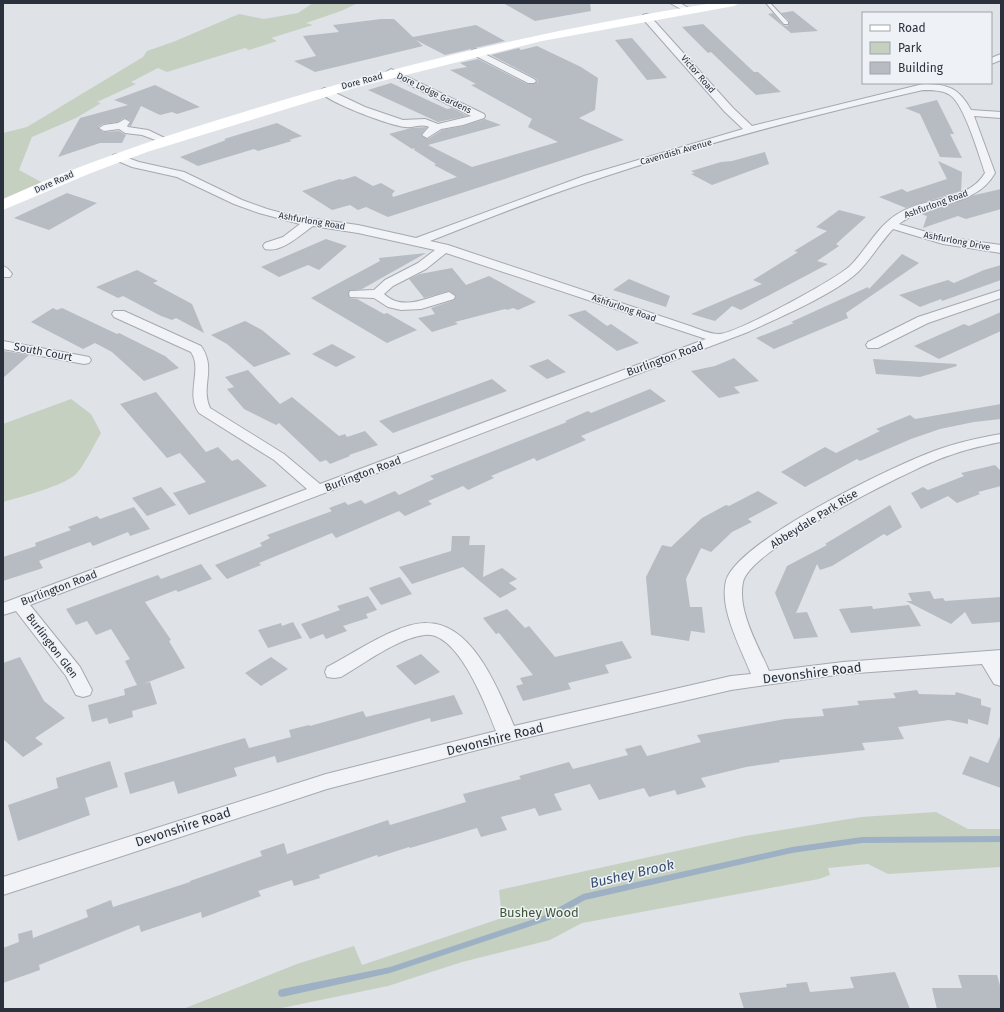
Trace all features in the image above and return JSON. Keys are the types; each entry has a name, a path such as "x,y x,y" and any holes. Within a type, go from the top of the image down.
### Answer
{"street":[{"path":"674,3 688,10"},
{"name":"Dore Road","path":"3,205 72,174 117,157 324,91 391,72 475,52 646,17 734,3"},
{"name":"Victor Road","path":"646,17 750,130"},
{"path":"475,52 531,81"},
{"name":"Dore Lodge Gardens","path":"391,72 480,116 458,123 437,127 430,130 427,135"},
{"name":"Cavendish Avenue","path":"417,242 606,173 750,130 871,99 923,87 939,85"},
{"name":"Ashfurlong Road","path":"117,157 136,165 180,174 238,202 263,211 310,222 358,229 444,248 685,329 721,338 781,312 847,275 890,226 907,213 968,192 987,181 990,173 966,113 956,95 939,85"},
{"name":"Dore Lodge Gardens","path":"324,91 359,108 404,124 422,121 437,127"},
{"path":"966,113 1001,115"},
{"path":"104,128 123,124 125,130 144,132 166,141"},
{"path":"269,246 288,240 310,222"},
{"name":"Ashfurlong Drive","path":"890,226 943,240 1001,249"},
{"path":"377,294 389,283 422,266 444,248"},
{"path":"355,294 377,294 386,302 406,307 449,296"},
{"path":"873,345 930,317 1001,294"},
{"path":"119,314 196,349 201,357 198,394 200,404 204,410 279,457 319,491"},
{"name":"Burlington Road","path":"11,606 721,338"},
{"name":"South Court","path":"3,345 84,360"},
{"name":"Abbeydale Park Rise","path":"762,678 735,608 733,596 736,578 743,567 778,539 868,485 932,456 960,447 1001,438"},
{"name":"Burlington Glen","path":"11,606 73,672 83,690"},
{"path":"334,672 407,633 429,629 440,632 450,636 472,659 508,735"},
{"path":"994,657 1001,679"},
{"name":"Devonshire Road","path":"3,886 326,782 508,735 731,683 843,668 994,657"}],"lane":[{"path":"768,3 786,23"}],"green space":[{"path":"313,3 358,3 341,11 306,23 313,25 271,38 277,41 249,50 245,48 167,72 158,68 131,82 136,84 97,102 101,103 76,118 32,137 19,170 43,183 3,200 3,133 27,127 143,57 147,51 173,42 239,14 264,19 298,13"},
{"path":"71,399 91,414 101,433 82,467 75,475 61,483 41,491 3,502 3,424"},
{"name":"Bushey Wood","path":"936,812 968,829 1001,829 1001,867 888,874 868,864 828,868 830,875 819,879 582,923 550,940 462,962 388,986 277,1009 183,1009 297,964 354,946 362,965 502,918 499,890 745,836 861,817"}],"building":[{"path":"503,3 590,3 591,11 535,21"},
{"path":"793,11 818,31 791,33 768,14 773,13 783,25 788,26 789,21 781,13"},
{"path":"381,19 394,19 413,37 476,25 505,41 445,55 416,40 423,46 315,72 294,61 316,56 303,36 339,32 333,25"},
{"path":"703,24 754,72 758,72 781,92 756,95 711,52 708,53 682,27"},
{"path":"632,38 667,78 647,80 615,40"},
{"path":"537,46 581,67 598,78 595,110 579,118 624,140 388,217 366,207 358,210 350,205 332,210 302,191 355,176 373,186 381,183 395,191 392,194 393,197 457,177 434,165 436,164 414,150 415,148 412,149 389,134 411,128 427,127 421,135 428,139 442,130 463,126 485,119 501,125 428,145 472,167 558,142 528,127 532,119 471,85 476,84 450,70 467,67 460,63 478,59 527,84 534,84 538,81 535,78 491,55 519,48 521,50"},
{"path":"391,83 447,109 452,108 467,116 438,122 368,90"},
{"path":"155,85 200,107 177,114 172,112 160,115 141,106 131,126 129,126 131,121 124,118 118,122 103,124 98,127 103,132 119,131 126,135 122,143 100,143 58,157 80,118 128,105 114,100"},
{"path":"937,100 954,134 950,134 962,158 940,157 920,114 905,108"},
{"path":"277,123 302,136 289,140 292,141 258,151 254,149 198,166 180,157 226,140 224,139"},
{"path":"765,152 769,164 712,185 691,174 695,173 691,171 721,162 732,161"},
{"path":"938,161 962,172 961,191 906,208 879,197 902,189 907,192 947,179"},
{"path":"1001,189 1001,209 966,219 958,216 923,228 927,216 921,214 975,195"},
{"path":"67,193 97,203 49,230 14,218"},
{"path":"839,210 866,217 836,244 839,246 817,261 828,264 741,310 732,306 715,321 691,314 762,284 753,280 798,252 794,251 827,231 816,227"},
{"path":"326,239 347,246 319,270 308,265 279,277 261,267"},
{"path":"426,253 362,289 349,291 349,298 357,299 384,314 387,313 417,330 387,343 311,298 380,261 379,258"},
{"path":"902,254 919,263 846,313 848,318 774,349 756,338 794,323 791,322 868,287 869,289"},
{"path":"1001,265 1001,280 942,301 941,299 920,307 899,295 948,280 954,283 984,270"},
{"path":"452,268 466,285 489,276 536,302 518,310 513,308 507,310 505,309 455,322 458,324 432,332 418,318 435,314 431,308 454,300 456,296 449,291 424,298 409,279 420,274"},
{"path":"137,270 158,281 153,283 192,304 204,333 176,318 172,320 161,316 123,296 118,298 96,287"},
{"path":"629,279 670,296 666,307 613,290"},
{"path":"53,308 57,310 62,308 117,334 119,333 165,356 179,368 144,381 112,352 95,343 83,349 31,322"},
{"path":"585,310 607,326 611,324 639,343 617,351 568,315"},
{"path":"1001,312 1001,331 939,359 914,346 964,324 969,326"},
{"path":"245,321 262,330 291,354 254,367 227,344 211,335"},
{"path":"332,344 356,357 336,367 312,354"},
{"path":"3,352 29,355 3,378"},
{"path":"734,358 759,381 734,387 740,393 719,398 691,371 715,366"},
{"path":"548,359 566,372 547,379 529,366"},
{"path":"873,359 956,364 957,366 920,377 876,374"},
{"path":"248,370 280,404 292,397 339,436 345,434 347,437 365,431 378,445 349,455 350,456 330,464 326,460 320,462 279,423 276,425 244,409 227,389 234,387 225,377"},
{"path":"492,379 507,391 393,433 379,421"},
{"path":"650,389 666,401 581,436 586,440 537,461 534,458 491,476 494,478 468,490 463,486 428,501 432,504 405,516 399,511 336,538 332,533 259,563 261,565 227,579 215,565 262,546 260,543 270,538 267,535 332,511 329,508 345,502 348,505 361,500 365,504 395,491 399,495 434,479 430,476 567,422 565,421 588,411 591,413"},
{"path":"156,392 206,452 218,447 232,461 238,459 267,486 189,515 173,493 206,482 180,453 167,458 120,404"},
{"path":"1001,404 1001,419 974,422 940,429 911,439 860,461 857,459 805,487 781,472 825,447 836,453 880,431 876,429 910,415 915,419"},
{"path":"995,465 1001,471 1001,486 978,492 980,494 957,503 948,496 921,509 911,493 923,487 928,490 964,476 961,473"},
{"path":"161,487 176,505 147,516 132,498"},
{"path":"758,491 778,503 748,519 752,522 732,532 711,552 701,548 686,579 690,607 702,607 705,633 691,631 689,641 651,635 646,577 662,545 671,547 702,518 726,505 729,506"},
{"path":"890,505 902,527 887,536 884,534 832,566 820,570 817,564 796,613 807,612 818,637 794,639 775,593 787,566 827,545 825,544"},
{"path":"134,507 150,529 130,536 128,532 93,546 90,542 39,561 43,568 3,581 3,557 36,546 35,543 71,530 68,527 97,516 100,519"},
{"path":"452,536 470,536 469,545 485,545 483,577 502,568 517,579 509,583 517,589 500,598 463,567 412,584 399,567 451,551"},
{"path":"201,564 212,579 178,592 176,590 145,602 171,640 169,641 185,668 143,684 150,682 157,704 132,711 133,717 109,724 107,718 92,722 88,705 125,695 124,689 137,685 125,661 130,659 111,629 96,635 87,621 76,625 66,609 158,575 161,579"},
{"path":"400,577 412,594 381,605 369,588"},
{"path":"930,591 934,599 943,598 945,601 1001,597 1001,622 972,624 965,612 951,624 906,601 912,601 908,593"},
{"path":"368,596 377,610 366,614 368,618 343,626 347,631 326,639 323,634 310,639 301,624 340,610 337,606"},
{"path":"909,605 921,626 851,633 839,609 872,606 873,609"},
{"path":"507,609 525,628 529,626 555,657 622,641 632,658 605,665 609,673 568,683 571,689 523,701 516,686 523,684 520,678 533,675 499,633 496,634 483,618"},
{"path":"293,622 302,638 268,648 258,630 281,623 282,626"},
{"path":"421,654 440,672 415,685 396,666"},
{"path":"20,657 44,701 65,718 35,738 43,744 23,757 3,739 3,663"},
{"path":"271,657 288,669 261,686 245,673"},
{"path":"917,690 919,694 955,695 956,692 981,699 981,705 991,708 988,725 968,719 968,724 949,720 898,727 904,739 862,743 865,750 779,760 780,762 746,767 701,778 706,787 677,795 675,790 649,797 644,788 599,800 590,784 554,794 562,810 539,816 535,808 501,817 507,830 481,837 477,828 378,857 377,855 319,875 320,878 294,886 292,880 258,891 261,896 202,918 201,912 141,932 139,925 39,965 40,970 3,983 3,948 19,942 18,934 32,930 33,938 88,917 86,910 111,900 113,907 190,882 262,856 260,851 284,843 287,854 388,820 390,825 466,802 463,794 521,779 519,776 569,762 573,769 628,755 625,749 641,745 647,756 701,742 697,735 785,719 824,716 822,709 859,705 857,701 896,698 893,693"},
{"path":"454,695 463,714 431,722 430,718 277,763 275,756 234,768 237,776 178,794 174,781 130,794 124,773 245,738 249,748 291,737 289,730 310,726 363,711 366,717"},
{"path":"1001,734 1001,788 962,774 970,756 988,763"},
{"path":"110,761 118,787 85,798 90,815 18,841 8,805 58,788 56,778"},
{"path":"895,972 910,1009 744,1009 739,993 787,987 786,984 807,982 810,992 854,988 850,977"},
{"path":"958,975 997,975 1001,989 1001,1009 937,1009 932,988 962,988"}],"waterway":[{"name":"Bushey Brook","path":"282,993 390,970 546,918 583,897 792,850 862,840 1001,839"}]}
